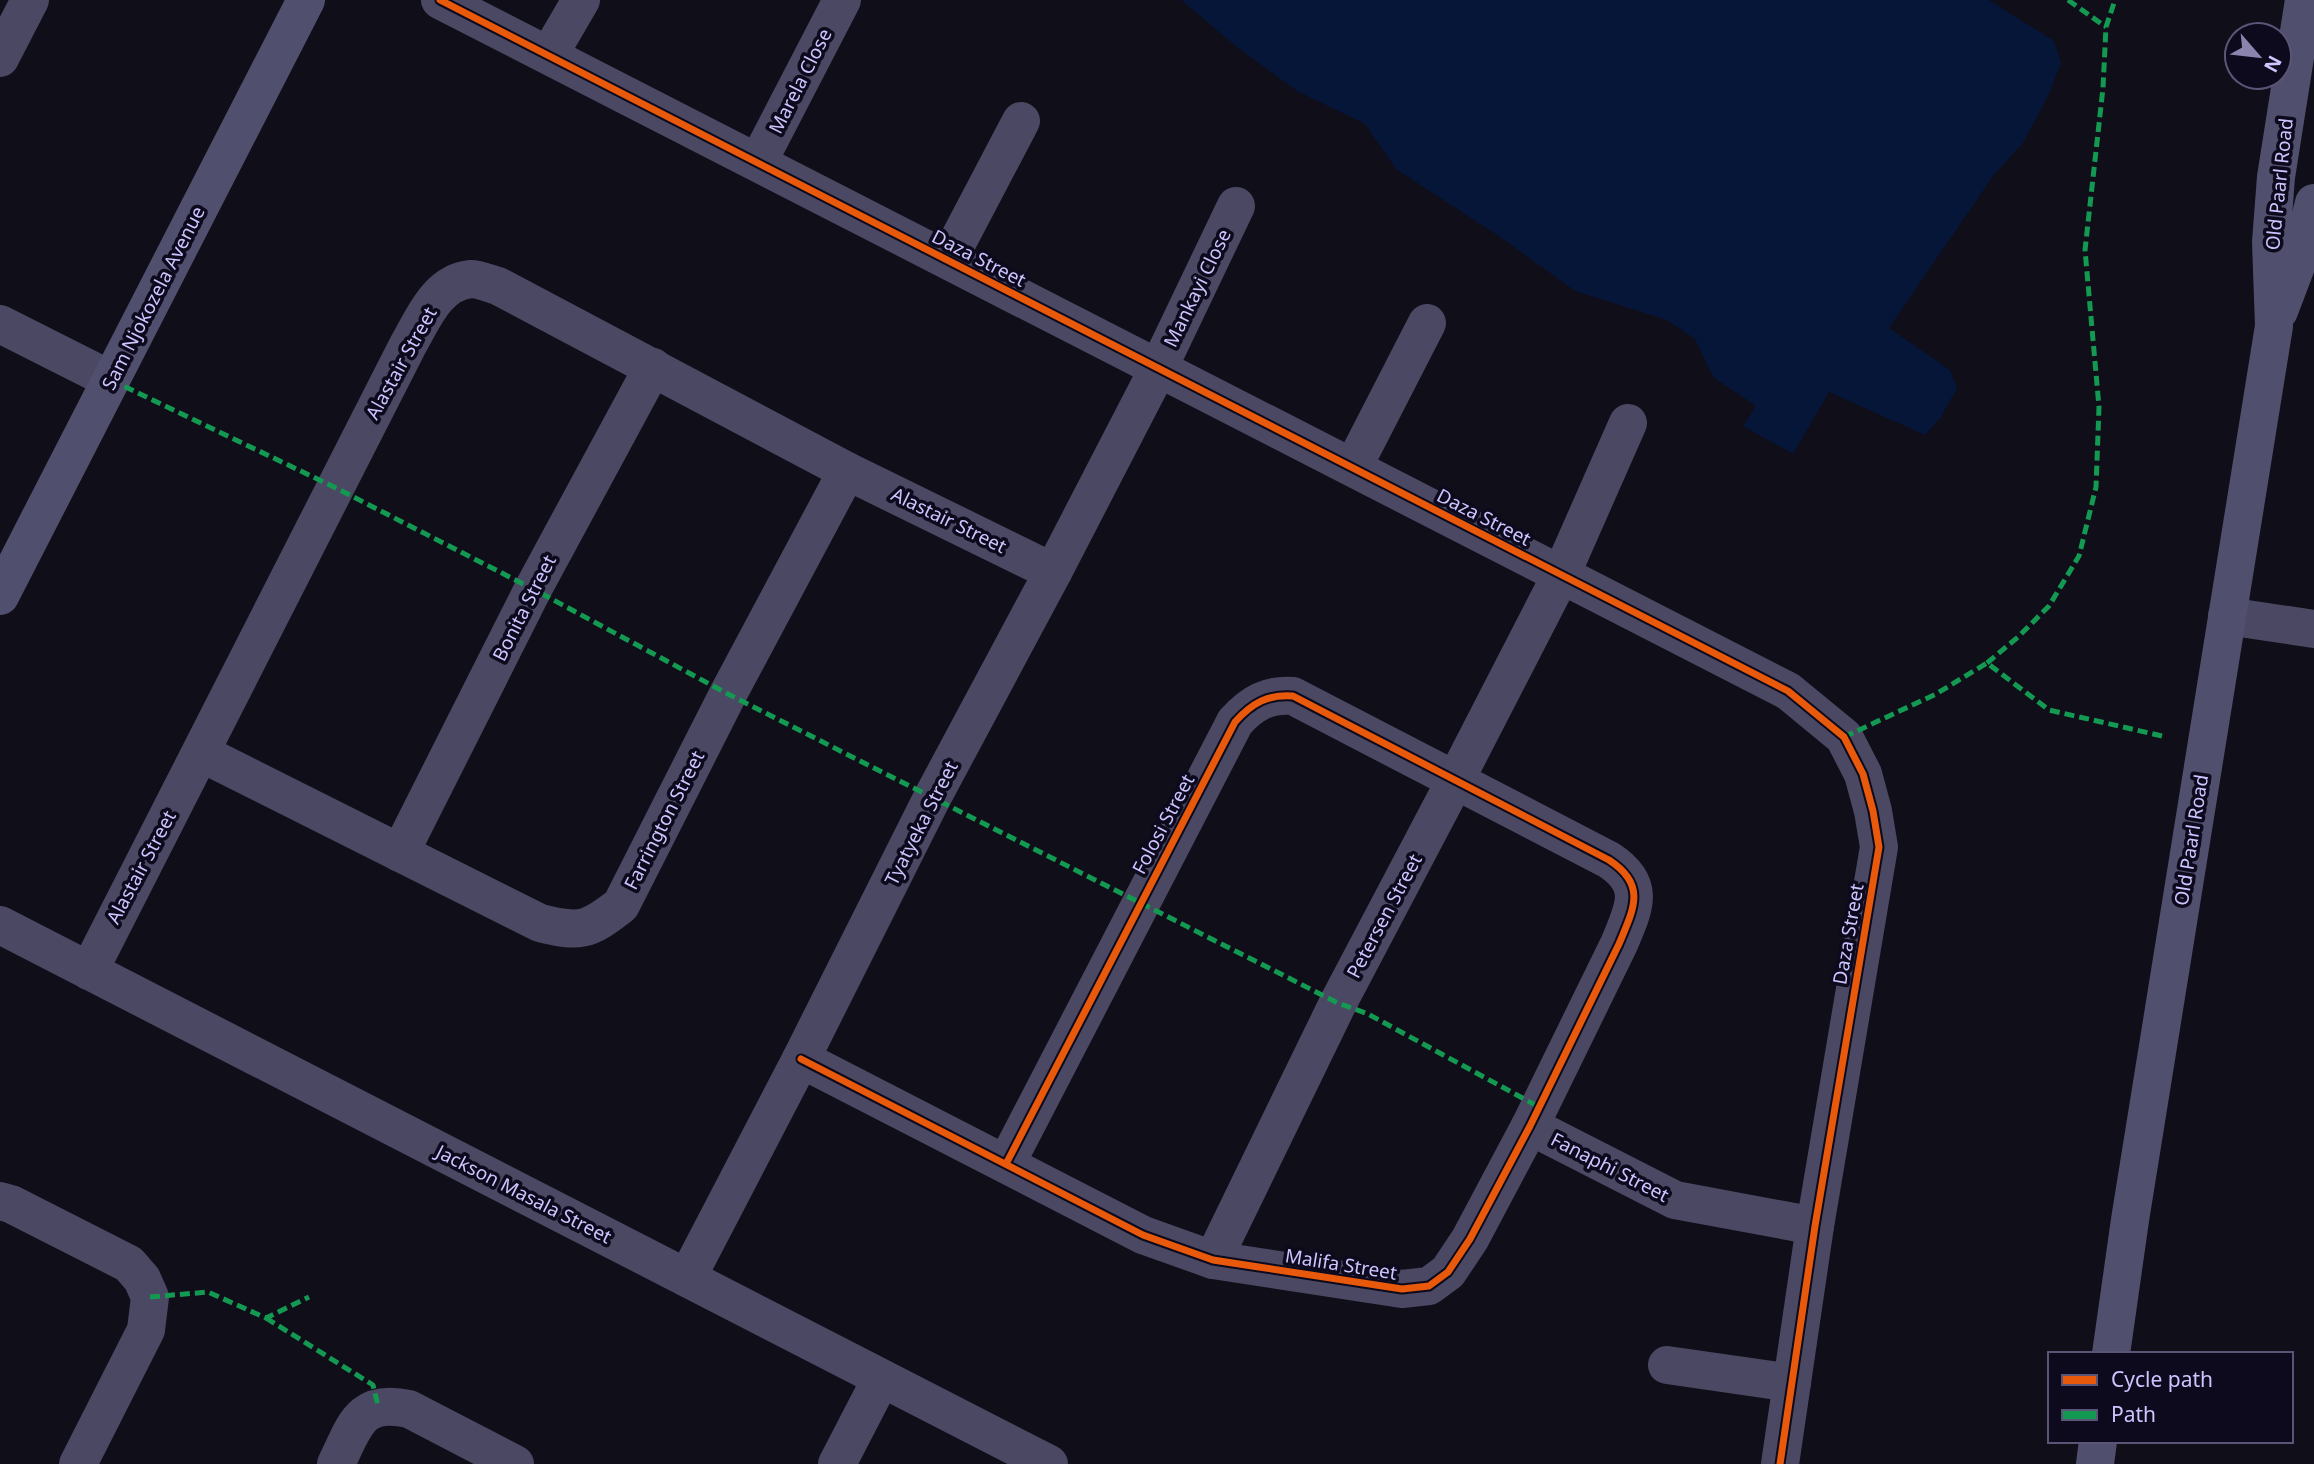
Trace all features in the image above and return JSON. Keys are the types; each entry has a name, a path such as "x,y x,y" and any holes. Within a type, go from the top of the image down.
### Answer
{"main road":[{"name":"Sam Njokozela Avenue","path":"0,596 306,0"},
{"name":"Old Paarl Road","path":"2274,327 2270,242 2276,177 2304,0"},
{"name":"Old Paarl Road","path":"2111,1352 2132,1207 2274,327 2301,253 2314,202"},
{"path":"2095,1464 2098,1443"}],"street":[{"path":"0,58 30,0"},
{"name":"Daza Street","path":"440,0 1788,691 1844,737 1863,774 1879,848 1815,1226 1780,1464"},
{"path":"548,55 581,0"},
{"name":"Marela Close","path":"758,162 842,0"},
{"path":"948,260 1021,121"},
{"name":"Mankayi Close","path":"1158,369 1236,206"},
{"name":"Alastair Street","path":"89,971 408,345 431,304 449,285 473,279 498,286 848,471 1053,572"},
{"path":"1353,467 1427,323"},
{"path":"0,324 111,380"},
{"name":"Bonita Street","path":"400,853 533,589 653,367"},
{"name":"Tyatyeka Street","path":"687,1278 932,798 1158,369"},
{"name":"Petersen Street","path":"1213,1261 1338,1003 1561,575 1628,423"},
{"name":"Farrington Street","path":"201,753 540,923 563,929 580,929 599,923 621,905 734,682 848,471"},
{"path":"2227,616 2314,629"},
{"name":"Folosi Street","path":"1006,1164 1235,722 1247,709 1262,699 1278,695 1293,696 1456,779"},
{"name":"Malifa Street","path":"801,1059 1143,1235 1213,1261 1402,1289 1429,1286 1448,1272 1470,1239 1530,1126 1619,944 1632,914 1634,896 1624,870 1609,860 1456,779"},
{"name":"Jackson Masala Street","path":"0,925 1049,1464"},
{"name":"Fanaphi Street","path":"1530,1126 1675,1200 1815,1226"},
{"path":"0,1201 11,1204 129,1264 142,1279 150,1297 146,1330 78,1464"},
{"path":"1667,1365 1792,1383"},
{"path":"837,1464 881,1379"},
{"path":"336,1464 364,1414 378,1406 391,1405 409,1409 515,1464"}],"water":[{"path":"1181,0 1989,0 2054,41 2061,63 2049,94 2023,143 1993,176 1889,328 1950,370 1957,388 1941,417 1925,435 1829,392 1793,454 1743,426 1756,406 1713,377 1695,339 1667,320 1575,291 1503,239 1396,169 1365,124 1297,91 1237,47"}],"marked path":[{"path":"2068,0 2106,27"},
{"path":"1987,663 2049,606 2079,556 2096,487 2099,407 2085,250 2103,88 2106,27 2115,0"},
{"path":"111,380 334,487 533,589 728,694 1338,1003 1368,1014 1539,1107"},
{"path":"1844,737 1936,694 1987,663 2049,710 2162,736"},
{"path":"150,1297 208,1292 266,1318 309,1297"},
{"path":"266,1318 373,1385 378,1406"}],"cycle path":[{"path":"440,0 1788,691 1844,737 1863,774 1879,847 1815,1226 1780,1464"},
{"path":"801,1059 1143,1235 1213,1260 1402,1289 1429,1286 1448,1272 1470,1239 1530,1126 1619,944 1634,898 1629,879 1609,860 1293,696 1261,701 1235,722 1006,1164"}]}
